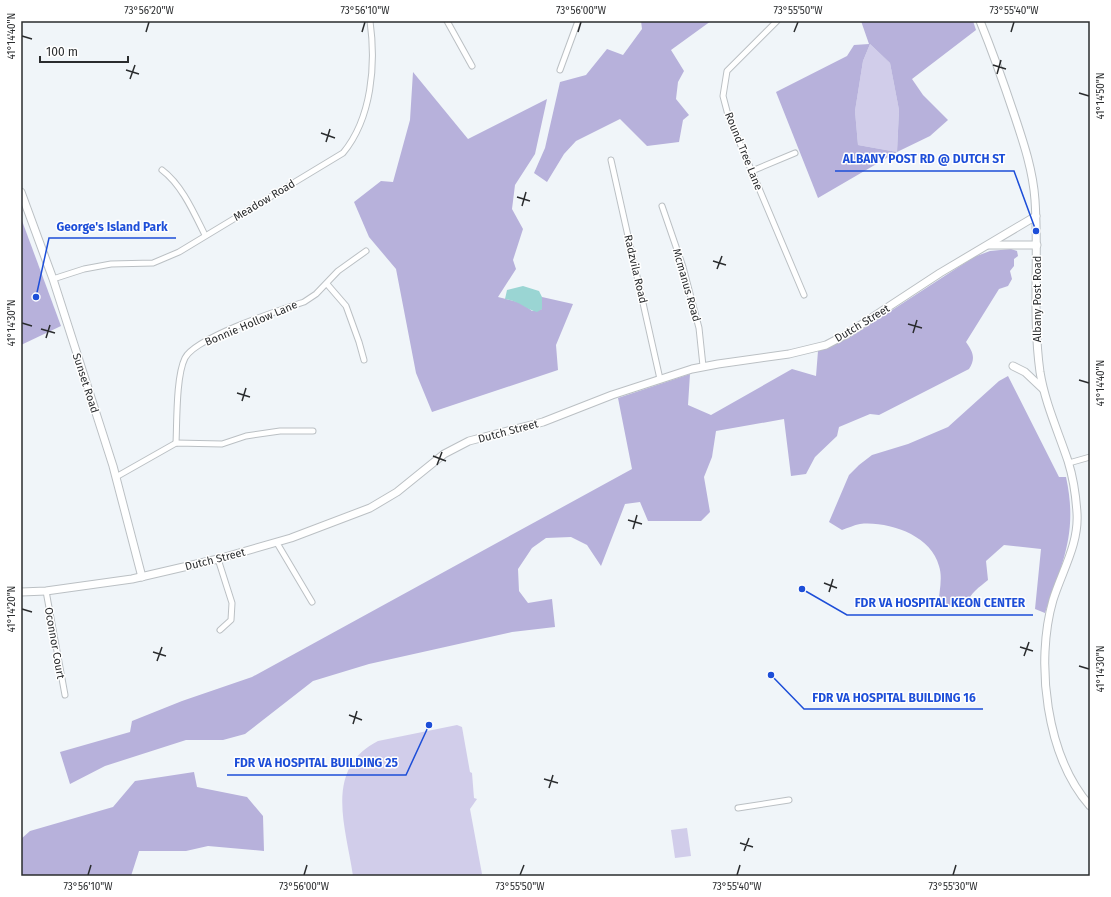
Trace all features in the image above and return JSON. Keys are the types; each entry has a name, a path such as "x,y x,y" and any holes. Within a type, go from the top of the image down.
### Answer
{"street":[{"name":"Meadow Road","path":"54,279 84,269 111,264 153,263 179,252 343,153 353,141 367,99 372,70 373,53 370,21"},
{"path":"447,21 472,66"},
{"path":"560,70 578,21"},
{"name":"Round Tree Lane","path":"777,21 731,65 725,78 723,96 728,115 804,295"},
{"name":"Albany Post Road","path":"980,21 996,60 1028,157 1033,180 1037,245 1035,328 1048,408 1069,463 1076,503 1077,524 1069,559 1053,600 1047,633 1045,662 1047,698 1054,736 1070,778 1090,806"},
{"path":"752,171 795,153"},
{"name":"Radzvila Road","path":"611,160 660,379"},
{"path":"162,170 170,176 191,207 205,235"},
{"name":"Sunset Road","path":"21,192 54,279 116,477 142,577"},
{"name":"Mcmanus Road","path":"662,206 685,274 699,328 703,366"},
{"name":"Dutch Street","path":"21,592 46,591 142,577 277,543 344,520 370,508 397,492 438,458 458,446 482,437 543,422 660,379 703,366 789,354 826,345 847,334 940,273 1036,216"},
{"path":"989,245 1037,245"},
{"name":"Bonnie Hollow Lane","path":"176,443 182,369 186,357 194,348 210,338 304,302 327,284 338,271 366,251"},
{"path":"327,284 346,306 364,360"},
{"path":"1013,366 1025,372 1044,389"},
{"path":"116,477 176,443 222,444 246,436 280,431 313,431"},
{"path":"1069,463 1090,457"},
{"path":"277,543 312,602"},
{"path":"218,559 232,604 231,620 220,630"},
{"name":"Oconnor Court","path":"46,591 65,695"},
{"path":"738,808 790,800"}],"shaded area":[{"path":"641,21 711,21 671,50 684,71 678,82 676,99 689,115 683,120 679,142 647,146 620,119 576,141 564,154 547,182 534,173 545,148 560,82 586,75 607,49 623,55 642,29"},
{"path":"861,21 973,21 976,30 912,79 923,95 948,120 930,136 897,152 818,198 776,92 847,56 854,45 869,44","holes":["870,44 890,63 899,110 897,152 858,145 855,111 863,61"]},
{"path":"870,44 890,63 899,110 897,152 858,145 855,111 863,61"},
{"path":"413,72 468,139 547,99 535,154 515,185 512,209 523,229 513,260 516,269 498,297 522,303 532,311 542,309 542,297 573,304 556,345 558,370 432,412 416,373 396,269 369,237 354,202 381,181 393,182 410,120"},
{"path":"21,218 61,326 21,345"},
{"path":"1011,249 1017,251 1018,256 1014,259 1014,266 1010,271 1012,279 1008,286 999,289 966,342 973,355 969,369 879,415 870,414 839,427 837,436 815,457 806,474 791,476 784,419 716,431 712,457 704,477 710,512 701,521 648,521 640,502 625,504 601,566 587,545 571,537 546,538 532,548 518,569 519,591 528,603 552,599 555,627 512,632 369,664 313,681 245,734 223,740 186,740 105,766 70,784 60,752 130,732 132,721 182,701 252,677 632,469 618,398 690,374 688,405 711,415 792,369 816,376 818,351 849,338 974,257 990,251"},
{"path":"1008,376 1059,477 1066,477 1070,514 1067,546 1063,562 1045,613 1035,609 1041,549 1004,545 986,561 988,580 972,594 967,605 938,606 941,581 939,566 934,555 918,538 907,532 883,525 860,524 842,530 829,522 849,475 859,465 872,455 908,444 948,427 999,381"},
{"path":"457,725 462,727 470,772 472,773 474,798 477,799 470,809 482,874 477,876 353,876 343,819 342,801 344,783 350,767 361,753 378,741"},
{"path":"194,772 197,787 247,797 263,816 264,851 208,846 186,851 139,851 131,876 21,876 21,839 30,831 113,807 135,781"},
{"path":"687,828 691,856 675,858 671,830"}],"water":[{"path":"523,286 539,291 542,297 542,309 537,312 515,301 505,299 507,290"}],"place":[{"name":"ALBANY POST RD @ DUTCH ST","path":"1036,231"},
{"name":"George's Island Park","path":"36,297"},
{"name":"FDR VA HOSPITAL KEON CENTER","path":"802,589"},
{"name":"FDR VA HOSPITAL BUILDING 16","path":"771,675"},
{"name":"FDR VA HOSPITAL BUILDING 25","path":"429,725"}]}
